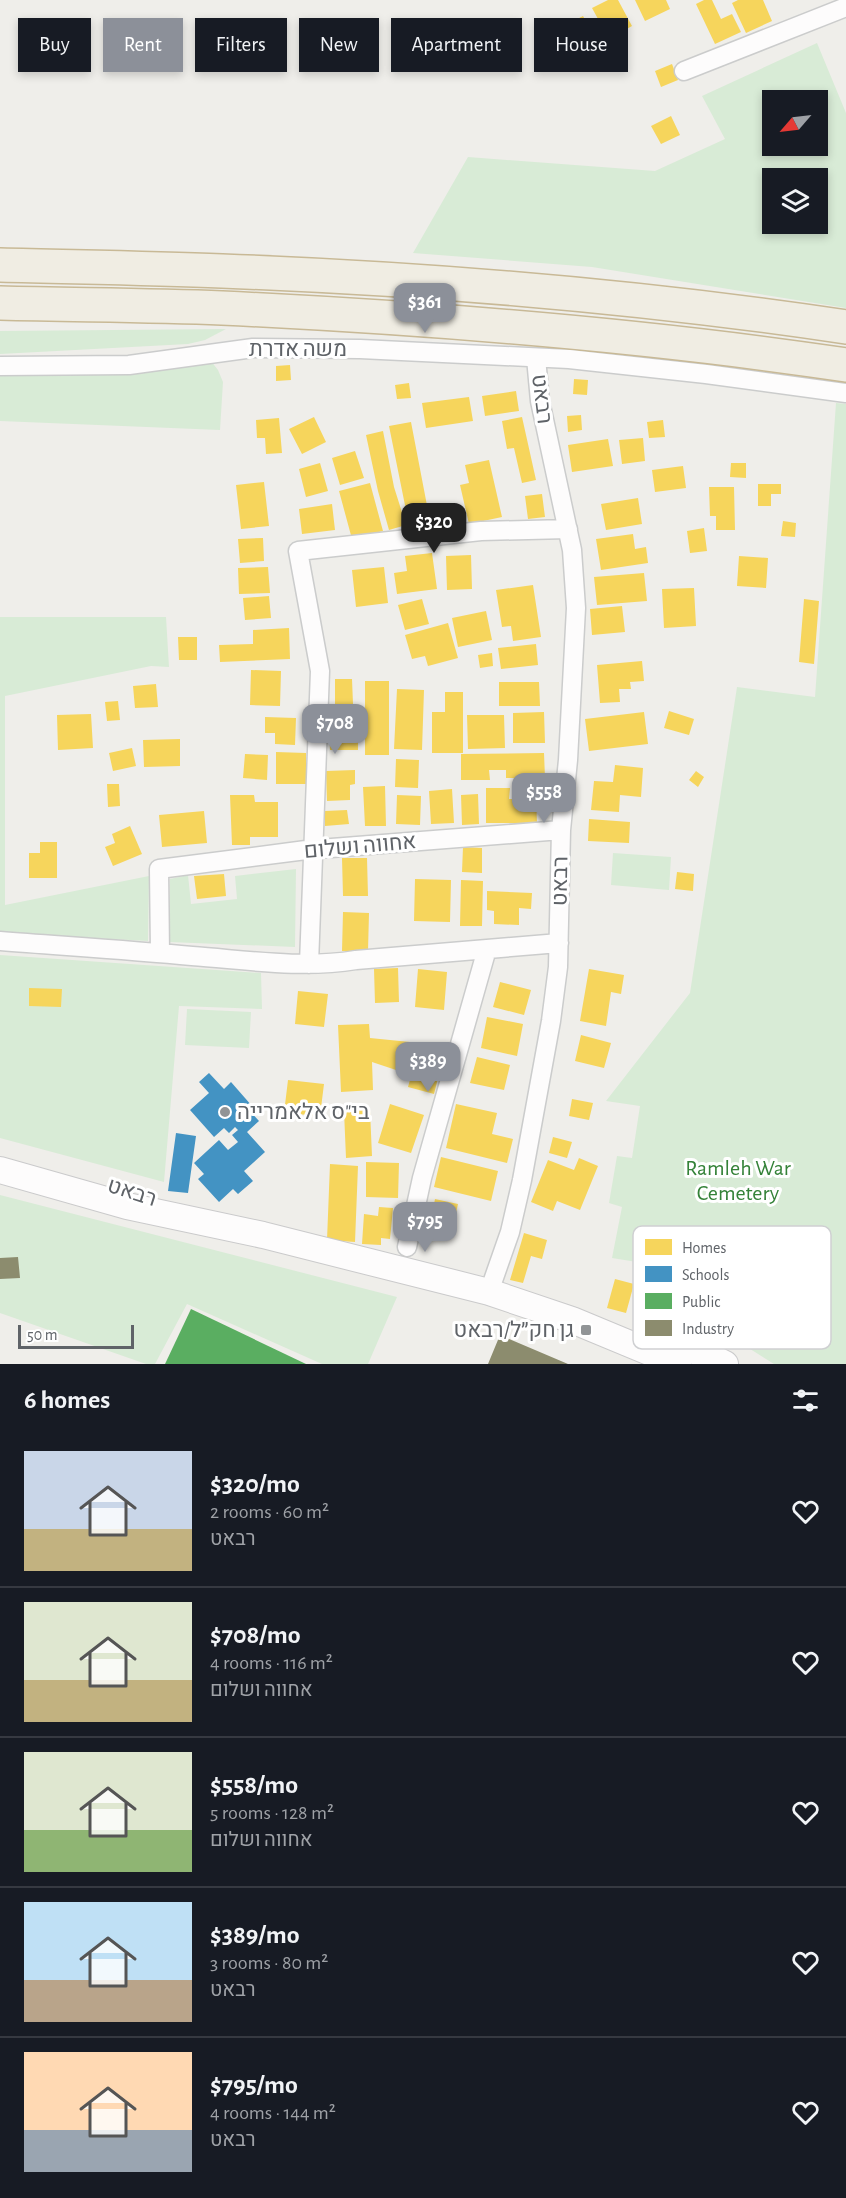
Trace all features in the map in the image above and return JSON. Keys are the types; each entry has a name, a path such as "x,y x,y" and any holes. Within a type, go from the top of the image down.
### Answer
{"highway":[{"path":"0,265 220,271 495,286 636,300 846,327"},
{"path":"0,303 219,308 493,324 644,338 846,365"}],"street":[{"path":"684,71 846,7"},
{"name":"משה אדרת","path":"0,366 129,365 253,348 360,349 570,359 846,393"},
{"name":"רבאט","path":"489,1292 510,1232 522,1180 551,1021 559,943 561,830 568,760 576,608 568,529 540,401 536,358"},
{"path":"309,964 320,671 298,551 481,531 568,529"},
{"name":"אחווה ושלום","path":"160,953 159,869 314,849 561,830"},
{"path":"0,941 268,964 328,965 356,960 559,943"},
{"path":"407,1247 422,1178 487,949"},
{"name":"רבאט","path":"0,1154 132,1191 263,1235"},
{"name":"רבאט","path":"0,1170 127,1206 263,1235 489,1292 572,1320 633,1345"},
{"name":"רבאט","path":"572,1320 633,1334"},
{"name":"רבאט","path":"642,1349 678,1364"},
{"name":"רבאט","path":"691,1349 725,1364"}],"green space":[{"path":"817,43 846,113 846,308 592,267 413,253 468,157 655,171 725,139 702,96"},
{"path":"226,329 205,340 188,344 0,354 0,331"},
{"path":"207,356 218,370 223,382 220,430 0,421 0,371"},
{"name":"Ramleh War Cemetery","path":"836,403 846,404 846,1364 774,1364 750,1349 831,1349 831,1226 633,1226 633,1261 612,1258 622,1207 609,1203 617,1156 632,1158 640,1106 606,1101 690,993 737,687 815,697"},
{"path":"0,617 166,617 169,667 151,666 5,696 5,905 149,876 148,941 0,933"},
{"path":"613,853 671,857 669,890 611,885"},
{"path":"296,869 295,947 169,942 170,879 188,875 191,904 237,899 235,876"},
{"path":"0,955 261,973 262,1009 179,1006 164,1182 0,1138"},
{"path":"187,1009 251,1012 249,1048 185,1045"},
{"path":"0,1195 397,1297 368,1364 322,1364 187,1304 155,1364 146,1364 0,1313"}],"building: Homes":[{"path":"608,0 618,0 628,18 597,18 592,8"},
{"path":"635,0 666,0 670,9 645,21"},
{"path":"704,0 712,0 721,19 732,14 741,32 715,44 696,4"},
{"path":"738,0 763,0 772,21 746,33 732,3"},
{"path":"672,64 678,80 661,87 655,71"},
{"path":"671,116 680,135 661,144 651,126"},
{"path":"290,365 291,380 276,381 276,366"},
{"path":"574,379 588,380 587,395 573,394"},
{"path":"409,383 411,398 397,399 395,385"},
{"path":"516,391 519,411 485,416 482,396"},
{"path":"469,397 473,421 426,428 422,403"},
{"path":"581,415 582,430 568,432 567,416"},
{"path":"314,417 326,442 302,454 289,429"},
{"path":"522,417 536,480 522,483 514,448 507,449 502,421"},
{"path":"279,418 282,453 266,454 265,438 257,438 256,420"},
{"path":"663,420 665,437 649,438 647,422"},
{"path":"411,422 430,521 409,525 389,426"},
{"path":"383,431 394,487 406,525 389,530 366,435"},
{"path":"643,438 645,461 622,464 619,440"},
{"path":"608,439 613,466 572,472 568,445"},
{"path":"355,451 364,478 340,485 332,458"},
{"path":"489,460 502,517 469,524 460,485 469,483 465,465"},
{"path":"320,463 328,491 306,497 299,469"},
{"path":"731,463 746,463 746,478 730,477"},
{"path":"683,466 686,488 655,492 652,470"},
{"path":"264,482 269,526 241,529 236,485"},
{"path":"370,483 383,531 352,539 339,491"},
{"path":"758,484 781,484 781,494 771,494 771,506 758,506"},
{"path":"709,487 734,487 735,530 716,530 716,516 710,516"},
{"path":"542,494 545,517 528,519 525,496"},
{"path":"638,498 642,524 606,530 601,504"},
{"path":"332,504 335,530 302,534 299,509"},
{"path":"783,521 796,523 795,537 781,536"},
{"path":"704,528 707,551 690,553 687,531"},
{"path":"633,534 635,549 646,547 648,563 601,570 596,539"},
{"path":"263,538 264,561 240,563 238,539"},
{"path":"432,553 437,589 397,594 394,573 407,571 405,556"},
{"path":"471,555 472,589 447,590 446,556"},
{"path":"739,556 768,558 766,588 737,586"},
{"path":"268,567 270,593 239,594 238,568"},
{"path":"384,567 388,603 356,607 352,570"},
{"path":"644,573 647,601 597,605 594,577"},
{"path":"533,585 541,637 513,641 511,626 502,627 496,590"},
{"path":"694,588 696,626 664,628 662,589"},
{"path":"269,596 271,618 245,620 243,598"},
{"path":"422,599 429,624 405,630 398,605"},
{"path":"804,599 819,601 814,664 799,662"},
{"path":"622,606 625,632 592,635 590,609"},
{"path":"486,611 492,640 458,647 452,618"},
{"path":"448,623 458,658 428,666 425,656 412,659 405,635"},
{"path":"289,628 290,659 220,662 219,645 253,644 253,630"},
{"path":"178,637 197,637 197,660 179,660"},
{"path":"536,644 538,665 501,669 498,648"},
{"path":"492,653 493,666 480,668 478,655"},
{"path":"642,661 644,681 630,682 631,689 619,689 620,702 600,703 597,665"},
{"path":"251,670 281,671 280,706 250,705"},
{"path":"335,679 352,679 353,704 335,704"},
{"path":"365,681 389,681 389,755 365,755"},
{"path":"499,682 539,682 540,706 499,706"},
{"path":"156,684 158,707 135,708 133,686"},
{"path":"397,689 424,690 422,750 394,749"},
{"path":"445,692 463,692 463,753 432,753 432,712 445,712"},
{"path":"118,701 120,720 107,721 105,702"},
{"path":"669,711 694,719 689,735 664,728"},
{"path":"544,712 545,743 513,743 513,713"},
{"path":"644,712 648,744 589,751 585,719"},
{"path":"91,714 93,748 58,750 57,715"},
{"path":"329,714 349,714 349,727 358,727 358,750 330,750"},
{"path":"467,715 504,715 505,748 468,749"},
{"path":"265,717 296,718 295,745 275,744 275,733 265,733"},
{"path":"180,739 180,766 144,767 143,740"},
{"path":"132,748 136,766 113,771 109,753"},
{"path":"276,752 306,753 306,784 276,784"},
{"path":"544,753 545,778 506,778 506,770 489,770 490,780 461,780 461,754"},
{"path":"245,754 268,755 267,780 243,778"},
{"path":"396,759 419,760 418,788 395,787"},
{"path":"615,765 643,768 641,797 620,795 619,812 591,810 594,781 613,782"},
{"path":"355,770 355,784 350,785 350,800 327,801 326,771"},
{"path":"696,771 704,777 698,787 689,780"},
{"path":"107,784 119,784 120,806 108,807"},
{"path":"385,786 386,826 365,826 363,787"},
{"path":"486,788 510,788 509,799 536,799 537,823 486,823"},
{"path":"452,789 454,823 431,824 429,791"},
{"path":"478,794 479,824 462,825 461,795"},
{"path":"230,795 254,795 255,802 278,802 278,837 250,837 250,845 232,845"},
{"path":"397,795 421,796 420,825 396,824"},
{"path":"347,810 349,824 325,826 325,811"},
{"path":"204,811 207,843 162,847 159,815"},
{"path":"589,819 630,822 629,843 588,841"},
{"path":"130,826 142,854 113,866 105,847 115,843 112,834"},
{"path":"40,842 57,842 57,878 29,878 29,853 40,853"},
{"path":"463,847 482,848 482,873 462,872"},
{"path":"342,858 367,858 368,896 343,896"},
{"path":"677,872 694,874 693,891 675,889"},
{"path":"224,874 226,896 197,899 194,876"},
{"path":"415,879 451,880 450,922 414,921"},
{"path":"461,880 483,881 482,926 460,926"},
{"path":"487,891 532,893 531,909 519,908 519,925 494,924 494,911 487,910"},
{"path":"343,912 369,913 368,951 342,951"},
{"path":"398,968 399,1002 375,1003 374,969"},
{"path":"418,969 447,972 444,1010 415,1007"},
{"path":"589,969 624,975 621,994 611,992 606,1026 580,1021"},
{"path":"500,982 531,990 524,1015 493,1007"},
{"path":"29,988 62,989 61,1007 29,1006"},
{"path":"298,991 328,994 324,1027 295,1024"},
{"path":"487,1017 523,1024 517,1056 481,1048"},
{"path":"369,1024 370,1038 410,1042 405,1073 372,1062 373,1090 341,1092 338,1025"},
{"path":"581,1035 611,1043 604,1068 575,1061"},
{"path":"418,1051 443,1058 434,1094 408,1087"},
{"path":"477,1057 510,1065 504,1090 470,1083"},
{"path":"288,1080 324,1084 320,1116 284,1113"},
{"path":"572,1099 593,1103 589,1120 569,1116"},
{"path":"390,1104 424,1115 411,1153 378,1143"},
{"path":"456,1104 497,1113 492,1134 513,1139 507,1163 446,1148"},
{"path":"370,1110 372,1156 346,1158 344,1111"},
{"path":"553,1137 572,1142 567,1158 549,1153"},
{"path":"441,1157 498,1171 491,1201 434,1187"},
{"path":"579,1158 598,1166 580,1210 557,1201 553,1211 531,1202 548,1160 574,1170"},
{"path":"366,1162 399,1163 398,1198 366,1197"},
{"path":"330,1164 358,1166 355,1242 327,1240"},
{"path":"435,1199 458,1204 450,1240 428,1235"},
{"path":"379,1207 393,1208 390,1239 381,1238 381,1245 362,1244 364,1214 378,1216"},
{"path":"524,1233 547,1240 542,1259 531,1256 523,1283 510,1280"},
{"path":"615,1279 633,1284 626,1313 607,1308"}],"building: Schools":[{"path":"209,1073 224,1089 231,1082 252,1106 248,1109 259,1121 247,1132 265,1152 244,1171 253,1181 238,1194 233,1189 219,1202 198,1179 204,1174 194,1163 219,1140 228,1150 238,1142 232,1135 238,1130 235,1127 229,1133 224,1128 214,1137 190,1110 209,1093 199,1082"},
{"path":"176,1133 196,1136 188,1193 168,1191"}],"building: Public":[{"path":"191,1309 306,1364 165,1364"}],"building: Industry":[{"path":"18,1257 20,1278 0,1279 0,1258"},
{"path":"500,1335 568,1364 488,1364"}],"place":[{"name":"בי\"ס אלאמרייה","path":"225,1112"},
{"name":"גן חק״ל/רבאט","path":"586,1330"}]}
